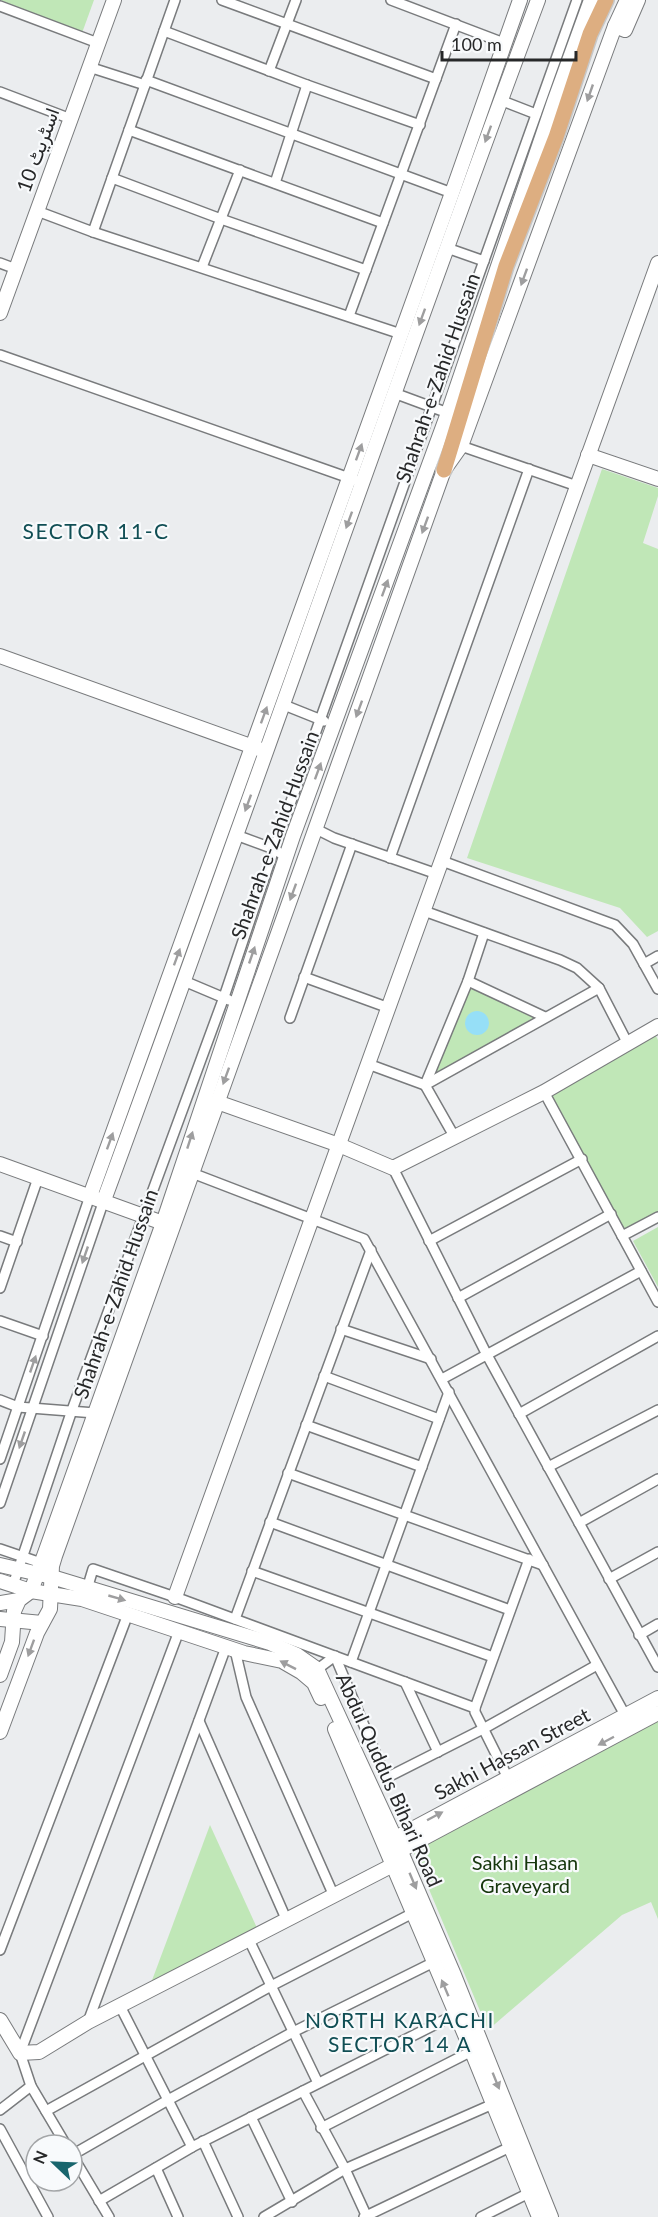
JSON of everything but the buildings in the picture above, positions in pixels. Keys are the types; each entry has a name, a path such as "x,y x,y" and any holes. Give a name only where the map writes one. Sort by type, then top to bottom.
{"main road":[{"path":"444,470 506,266 556,137 590,34 606,0"}],"street":[{"name":"اسٹریٹ 10","path":"0,313 114,0"},
{"path":"93,232 175,0"},
{"path":"222,0 436,79"},
{"path":"269,71 296,0"},
{"path":"391,0 504,43"},
{"path":"0,1503 104,1200 284,705 401,334 520,0"},
{"path":"0,1459 90,1196 253,747 356,481 394,393 537,0"},
{"name":"Shahrah-e-Zahid Hussain","path":"31,1591 45,1570 156,1271 444,470 461,446 615,26 627,0"},
{"path":"615,26 625,30 638,0"},
{"path":"7,1583 21,1564 72,1410 144,1216 230,1000 274,849 536,114 586,2"},
{"name":"Shahrah-e-Zahid Hussain","path":"0,1732 37,1633 50,1609 50,1594 45,1570 95,1413 163,1223 230,1000 286,857 448,413 586,2"},
{"path":"0,6 98,43"},
{"path":"349,316 456,24"},
{"path":"164,31 307,86 420,125"},
{"path":"89,67 145,82 452,193"},
{"path":"274,183 307,86"},
{"path":"1,95 70,119"},
{"path":"500,100 536,114"},
{"path":"129,130 383,223"},
{"path":"202,267 240,170"},
{"path":"112,178 366,270"},
{"path":"37,211 93,232 401,334"},
{"path":"447,248 484,261"},
{"path":"0,263 16,269"},
{"path":"176,1597 658,263"},
{"path":"0,355 356,481"},
{"path":"394,393 448,413"},
{"path":"461,446 577,486"},
{"path":"588,455 658,479"},
{"path":"390,858 529,469"},
{"path":"0,656 267,752"},
{"path":"284,705 335,725"},
{"path":"316,829 437,874"},
{"path":"236,835 274,849 286,857"},
{"path":"293,837 311,844"},
{"path":"290,1017 352,844"},
{"path":"442,861 615,925 633,944 658,989"},
{"path":"424,911 577,968 599,988 628,1044"},
{"path":"425,1085 468,981 484,933"},
{"path":"644,964 658,956"},
{"path":"304,977 388,1008"},
{"path":"184,981 230,1000"},
{"path":"468,981 545,1017"},
{"path":"425,1085 599,988"},
{"path":"393,1168 544,1092 628,1044 656,1031"},
{"path":"368,1064 425,1085 454,1136"},
{"path":"544,1092 658,1302"},
{"path":"217,1102 339,1145 393,1168 487,1354 658,1667"},
{"path":"144,1216 158,1208 173,1191 197,1156"},
{"path":"429,1241 582,1159"},
{"path":"0,1164 163,1223"},
{"path":"192,1173 313,1217 364,1239 625,1715"},
{"path":"0,1288 38,1178"},
{"path":"458,1298 610,1214"},
{"path":"144,1216 156,1271"},
{"path":"622,1236 658,1217"},
{"path":"0,1236 17,1242"},
{"path":"235,1619 371,1250"},
{"path":"442,1379 641,1271"},
{"path":"0,1321 43,1336"},
{"path":"341,1329 431,1359"},
{"path":"519,1414 658,1336"},
{"path":"324,1376 439,1419"},
{"path":"351,1662 449,1392"},
{"path":"0,1400 18,1407 95,1413"},
{"path":"548,1467 658,1410"},
{"path":"306,1425 422,1467"},
{"path":"288,1473 543,1564"},
{"path":"579,1523 658,1479"},
{"path":"270,1522 510,1610"},
{"path":"0,1549 21,1564"},
{"path":"609,1579 658,1552"},
{"path":"508,1778 475,1708 529,1559"},
{"name":"Abdul Quddus Bihari Road","path":"0,1565 21,1564 45,1570 87,1589 270,1643 297,1655 312,1673 392,1851 454,1975 551,2217"},
{"path":"87,1589 93,1569 176,1597 475,1708"},
{"path":"252,1570 493,1657"},
{"name":"Abdul Quddus Bihari Road","path":"7,1583 31,1591 82,1599 230,1648 282,1661 312,1673"},
{"path":"0,1603 19,1600 31,1591"},
{"path":"7,1619 19,1600"},
{"path":"0,1950 128,1614"},
{"path":"7,1619 42,1623"},
{"path":"0,1675 12,1642 7,1619"},
{"path":"639,1635 658,1624"},
{"path":"20,2053 179,1631"},
{"path":"88,2022 199,1721 230,1648"},
{"path":"230,1648 246,1697 334,1896"},
{"path":"335,1656 387,1778 483,1729 597,1665"},
{"path":"312,1673 335,1656"},
{"path":"405,1682 438,1752"},
{"name":"Sakhi Hassan Street","path":"392,1851 508,1778 658,1698"},
{"name":"Sakhi Hassan Street","path":"392,1851 658,1713"},
{"path":"199,1721 287,1921"},
{"path":"20,2053 39,2052 88,2022 334,1896 392,1851"},
{"name":"Abdul Quddus Bihari Road","path":"392,1851 413,1913 472,2051 538,2217"},
{"path":"46,2111 271,1986 413,1913"},
{"path":"249,1940 318,2083"},
{"path":"84,2148 293,2032 434,1962"},
{"path":"120,2006 192,2147"},
{"path":"99,2201 203,2141 456,2014"},
{"path":"0,2020 20,2053 31,2086 59,2133"},
{"path":"321,2128 472,2051"},
{"path":"0,2110 31,2086"},
{"path":"303,2091 345,2169 366,2217 510,2147"},
{"path":"264,2217 345,2169 493,2104"},
{"path":"251,2117 292,2202"},
{"path":"0,2128 48,2217"},
{"path":"203,2141 238,2217"},
{"path":"156,2168 178,2217"},
{"path":"84,2175 109,2217"},
{"path":"481,2217 529,2193"}],"green space":[{"path":"0,0 94,0 82,33"},
{"path":"602,469 658,488 658,496 643,543 658,549 658,931 647,937 620,908 467,858"},
{"path":"468,981 545,1017 425,1085"},
{"path":"652,1028 658,1040 658,1217 622,1236 544,1092"},
{"path":"658,1227 658,1287 633,1241"},
{"name":"Sakhi Hasan Graveyard","path":"658,1698 658,1919 651,1902 622,1915 488,2030 405,1832"},
{"path":"210,1825 257,1928 151,1983"}],"water":[{"path":"477,1011 486,1014 489,1023 486,1032 477,1035 468,1032 465,1023 468,1014"}],"district":[{"name":"SECTOR 11-C","path":"96,532"},
{"name":"NORTH KARACHI SECTOR 14 A","path":"400,2033"}]}
